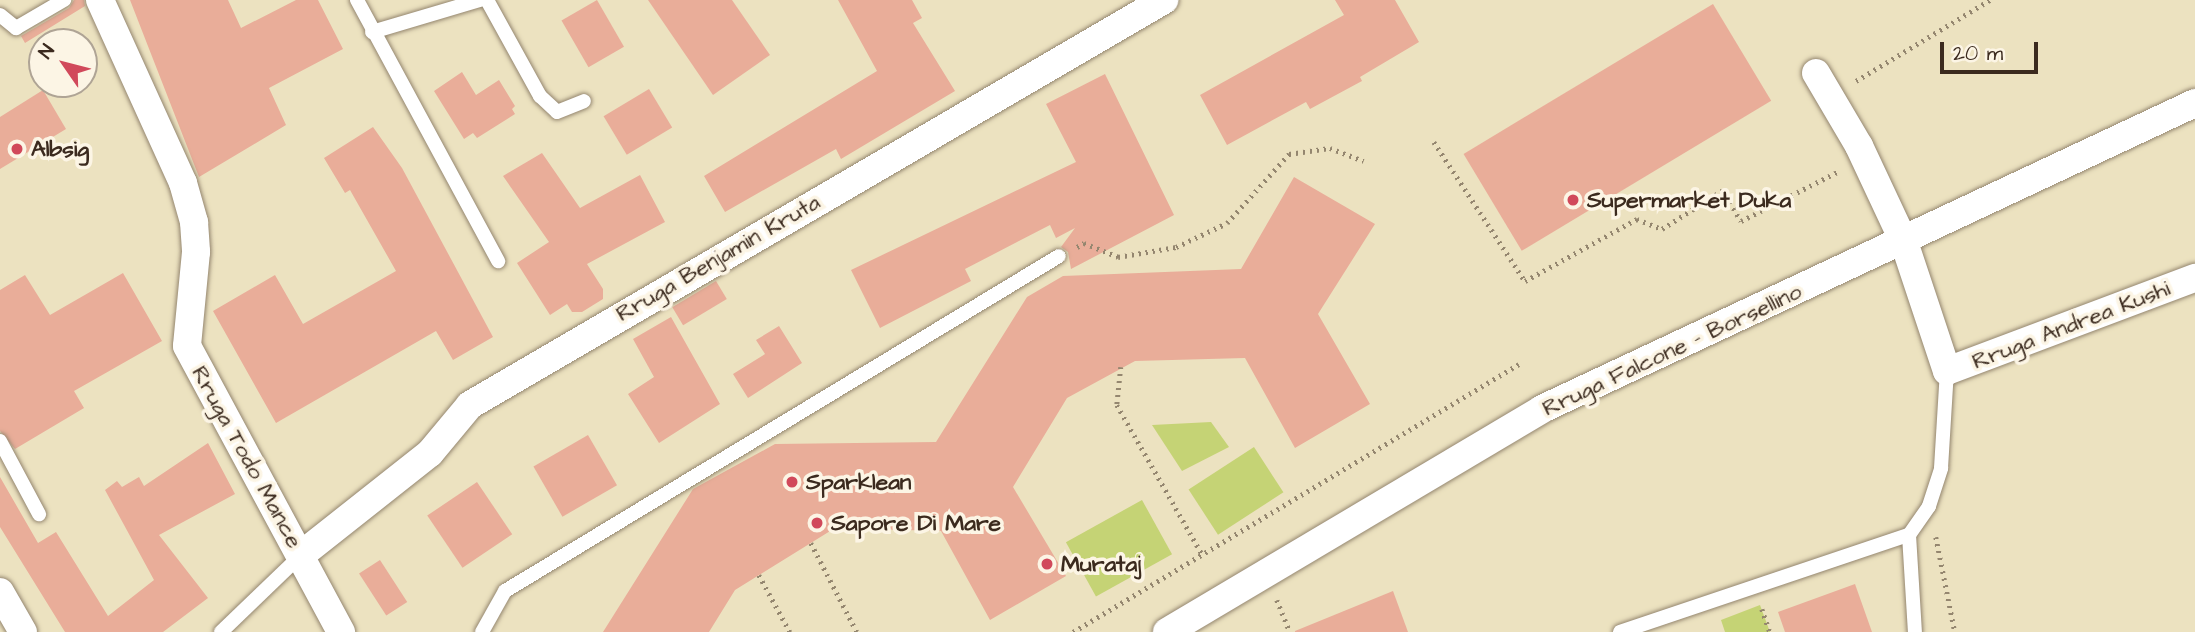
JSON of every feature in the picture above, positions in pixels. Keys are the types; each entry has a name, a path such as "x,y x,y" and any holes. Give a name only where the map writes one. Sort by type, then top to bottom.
{"street":[{"name":"Rruga Todo Mance","path":"100,0 183,183 194,222 196,252 187,346 341,632"},
{"name":"Rruga Benjamin Kruta","path":"301,555 430,453 470,405 1164,0"},
{"path":"1823,85 1865,159 1903,242 1947,371"},
{"name":"Rruga Falcone - Borsellino","path":"1167,632 1542,409 2195,103"},
{"name":"Rruga Andrea Kushi","path":"1947,371 2195,278"},
{"path":"0,592 23,632"}],"lane":[{"path":"0,15 16,28 64,0"},
{"path":"357,0 498,261"},
{"path":"372,32 480,0"},
{"path":"487,0 540,96 557,112 584,101"},
{"path":"482,632 505,591 1059,256"},
{"path":"1620,632 1909,535 1930,506 1941,468 1947,371"},
{"path":"0,441 39,514"},
{"path":"1909,535 1914,632"},
{"path":"221,632 301,555"}],"path":[{"path":"1823,85 1990,0"},
{"path":"1434,142 1525,281 1637,219 1662,229 1723,190 1741,220 1865,159"},
{"path":"1059,256 1084,243 1118,257 1176,247 1227,223 1289,154 1330,148 1364,161"},
{"path":"1073,632 1519,364"},
{"path":"1121,367 1117,405 1202,554"},
{"path":"1937,540 1955,632"},
{"path":"811,543 857,632"},
{"path":"759,575 790,632"}],"green space":[{"path":"1211,422 1229,447 1182,471 1152,425"},
{"path":"1254,447 1283,492 1218,535 1189,489"},
{"path":"1142,500 1172,554 1096,596 1066,542"},
{"path":"1760,605 1770,632 1725,632 1721,620"}],"building":[{"path":"74,0 84,0 85,6 49,28 35,28 69,8"},
{"path":"130,0 228,0 241,28 296,0 318,0 343,49 269,88 286,125 199,177"},
{"path":"597,0 624,47 588,67 561,20"},
{"path":"648,0 732,0 770,55 713,95"},
{"path":"838,0 912,0 922,18 913,23 955,91 841,159 836,149 725,212 704,176 877,71"},
{"path":"1335,0 1395,0 1419,42 1360,77 1362,81 1310,109 1306,102 1227,145 1200,95 1344,15"},
{"path":"1713,4 1771,101 1522,251 1464,154"},
{"path":"28,32 28,41 25,43 21,36"},
{"path":"462,72 476,95 499,80 515,106 512,109 515,114 477,138 473,133 464,139 434,91"},
{"path":"1105,74 1174,215 1071,269 1068,252 1061,247 1075,228 1056,238 1050,225 965,269 971,281 880,328 851,270 1076,162 1046,104"},
{"path":"649,89 672,128 627,155 604,116"},
{"name":"Albsig","path":"30,98 48,98 66,129 0,169 0,117"},
{"path":"373,127 402,168 493,337 453,360 436,331 276,423 213,311 275,275 303,324 396,271 350,190 345,193 324,158"},
{"path":"542,153 580,208 640,175 665,222 587,264 603,289 603,299 582,312 572,312 567,304 550,315 517,263 549,242 503,176"},
{"path":"1294,177 1375,224 1318,314 1370,404 1295,448 1245,358 1135,361 1067,398 1013,487 1066,576 990,620 941,531 835,528 735,590 709,632 603,632 693,489 775,444 936,442 1027,297 1063,276 1241,269"},
{"path":"123,273 162,341 74,391 84,408 15,449 0,431 0,290 25,275 50,315"},
{"path":"716,281 727,299 683,325 672,307"},
{"path":"671,317 720,404 659,443 628,394 654,377 633,339"},
{"path":"779,326 802,363 748,398 733,374 765,354 756,340"},
{"path":"588,435 617,485 562,517 533,466"},
{"path":"208,443 235,494 159,535 208,598 163,632 65,632 0,527 0,477 38,543 56,532 108,616 154,580 105,490 117,481 122,487 139,477 144,486"},
{"path":"477,482 512,534 462,568 427,516"},
{"path":"380,560 407,602 386,616 359,574"},
{"path":"1855,584 1872,632 1785,632 1778,612"},
{"path":"1393,591 1408,632 1295,632 1295,631"}],"place":[{"name":"Albsig","path":"17,149"},
{"name":"Supermarket Duka","path":"1573,200"},
{"name":"Sparklean","path":"792,482"},
{"name":"Sapore Di Mare","path":"817,523"},
{"name":"Murataj","path":"1047,564"}]}
